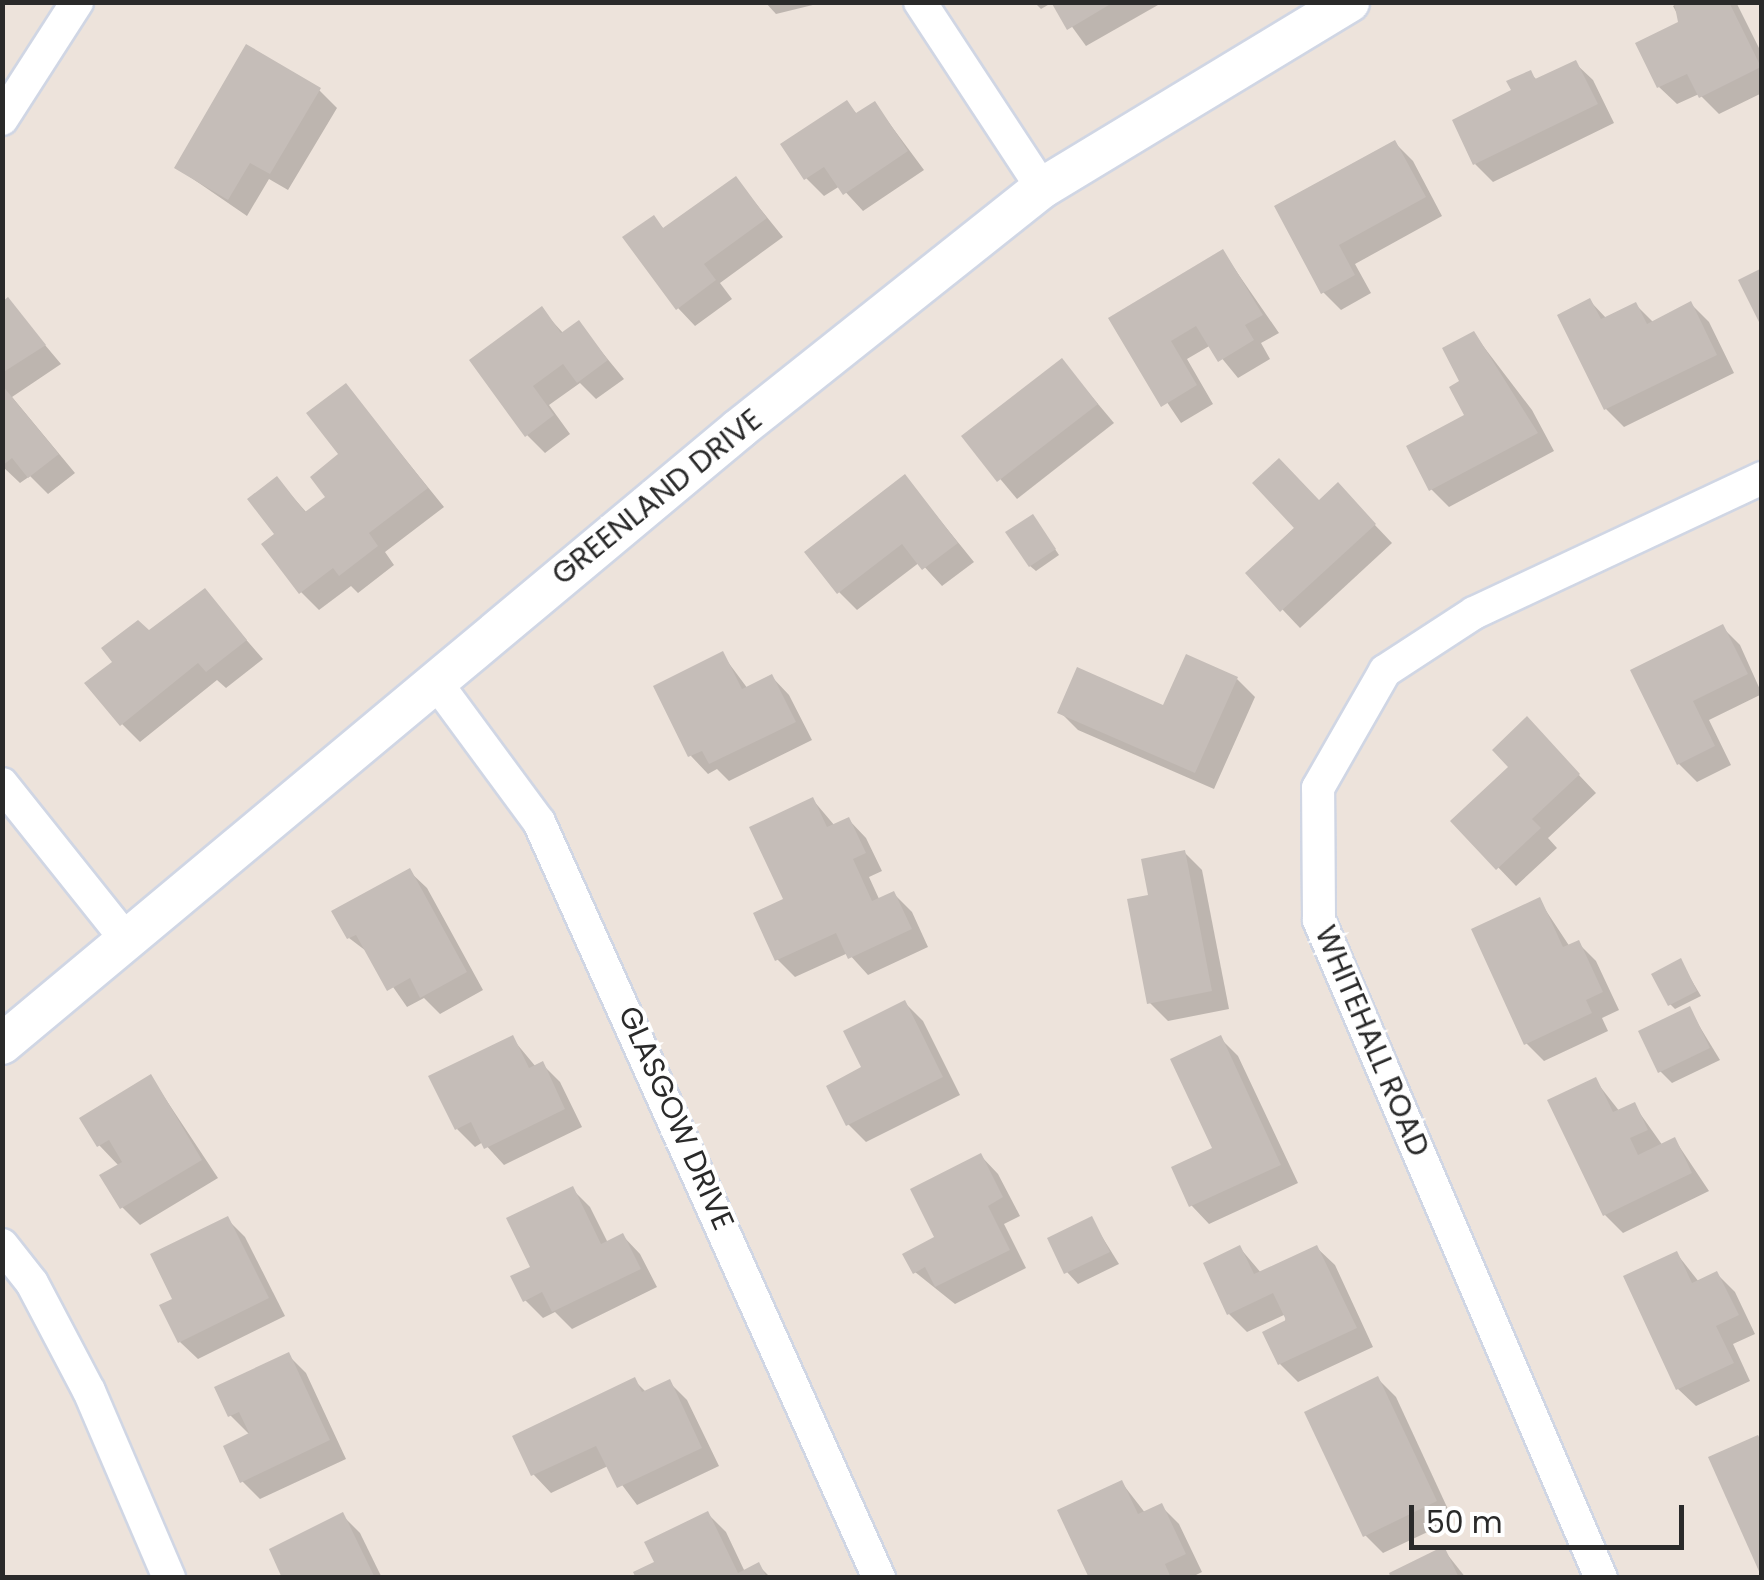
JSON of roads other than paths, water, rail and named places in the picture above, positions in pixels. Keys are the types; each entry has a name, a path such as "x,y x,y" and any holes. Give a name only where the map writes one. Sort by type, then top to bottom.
{"street":[{"path":"2,119 77,2"},
{"path":"920,2 1042,188"},
{"name":"GREENLAND DRIVE","path":"2,1044 435,681 1042,188 1349,2"},
{"name":"WHITEHALL ROAD","path":"1601,1578 1318,920 1318,788 1384,671 1474,613 1762,478"},
{"name":"GLASGOW DRIVE","path":"435,681 548,839 878,1578"},
{"path":"2,784 125,938"},
{"path":"2,1245 32,1283 89,1391 169,1578"}]}
